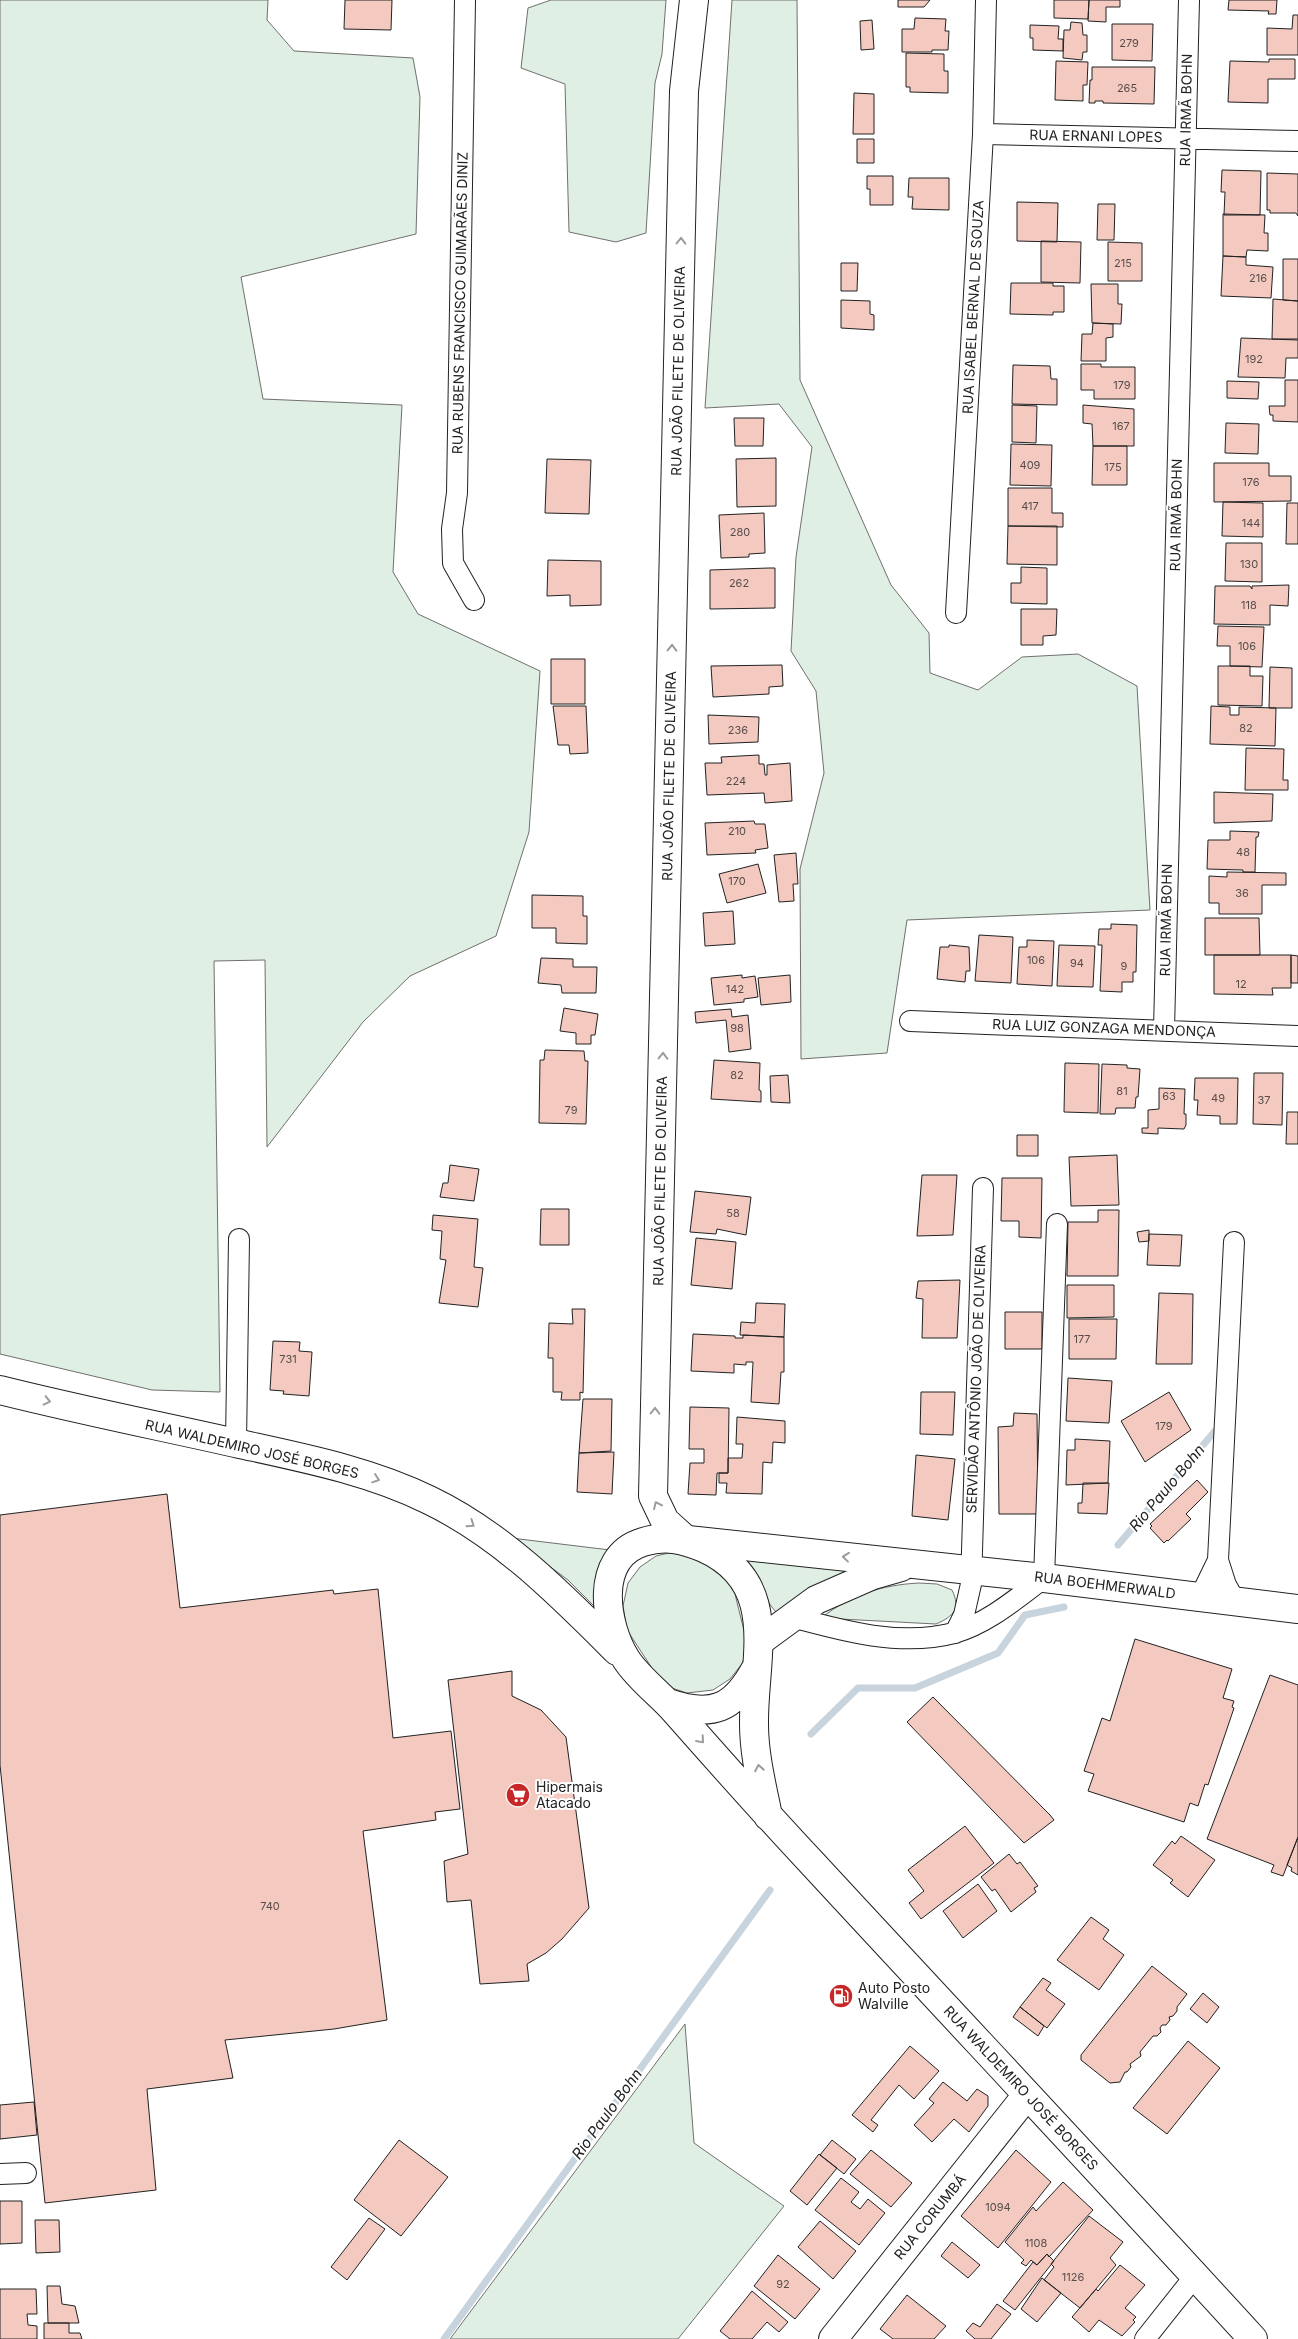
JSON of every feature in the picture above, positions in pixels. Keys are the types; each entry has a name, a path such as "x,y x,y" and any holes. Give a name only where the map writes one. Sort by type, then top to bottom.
{"main road":[{"name":"RUA JOÃO FILETE DE OLIVEIRA","path":"686,1540 665,1521 653,1496 684,91 694,0"},
{"name":"RUA WALDEMIRO JOSÉ BORGES","path":"0,1390 299,1457 357,1473 398,1487 444,1508 500,1544 539,1577 626,1659"},
{"path":"759,1652 745,1688 727,1705 708,1711 689,1710 668,1703 626,1659 613,1632 607,1610 608,1592 613,1569 623,1555 641,1542 669,1538 686,1540 719,1555 734,1568 748,1587 757,1612 759,1652 754,1728 768,1816"},
{"name":"RUA BOEHMERWALD","path":"686,1540 1044,1578 1298,1608"},
{"name":"RUA BOEHMERWALD","path":"759,1652 792,1617 816,1600 873,1575 912,1564"},
{"name":"RUA WALDEMIRO JOSÉ BORGES","path":"668,1703 768,1816 1253,2339"},
{"name":"RUA CORUMBÁ","path":"833,2339 1027,2095"}],"street":[{"name":"RUA RUBENS FRANCISCO GUIMARÃES DINIZ","path":"465,0 457,493 452,529 453,563 474,600"},
{"name":"RUA ISABEL BERNAL DE SOUZA","path":"956,613 983,134 986,0"},
{"name":"RUA IRMÃ BOHN","path":"1164,1030 1189,0"},
{"name":"RUA ERNANI LOPES","path":"983,134 1298,141"},
{"name":"RUA LUIZ GONZAGA MENDONÇA","path":"910,1020 1298,1036"},
{"name":"SERVIDÃO ANTÔNIO JOÃO DE OLIVEIRA","path":"955,1633 968,1600 970,1570 983,1188"},
{"path":"792,1617 836,1629 869,1635 913,1638 955,1633 1008,1605 1044,1578 1058,1224"},
{"path":"236,1443 239,1240"},
{"path":"1234,1242 1218,1560 1226,1585 1235,1601"},
{"path":"1200,1597 1218,1560"},
{"path":"0,2174 26,2173"},
{"path":"1145,2339 1195,2276"}],"green space":[{"path":"0,0 268,0 267,20 294,51 413,58 420,97 416,234 241,277 263,399 402,405 393,572 418,614 540,671 529,832 496,936 410,976 363,1022 267,1147 265,960 214,961 220,1392 152,1390 0,1354"},
{"path":"551,0 666,0 662,54 655,83 646,233 616,242 569,232 565,84 521,68 528,8"},
{"path":"732,0 797,0 800,380 891,585 929,633 930,673 978,690 1022,657 1078,654 1137,686 1150,910 907,920 887,1053 801,1059 800,869 824,773 816,691 791,651 796,557 812,447 779,404 705,408"},
{"path":"511,1538 610,1550 596,1585 594,1606 568,1580"},
{"path":"677,1551 697,1553 730,1579 735,1594 748,1647 742,1664 730,1679 713,1690 687,1693 663,1685 627,1630 623,1606 628,1583 640,1567 656,1556"},
{"path":"736,1553 860,1566 781,1613 776,1612 771,1606"},
{"path":"919,1583 937,1584 952,1590 956,1607 951,1615 936,1624 821,1618 855,1597 892,1586"},
{"path":"685,2024 694,2143 784,2206 678,2339 450,2339"}],"building":[{"path":"345,0 392,0 391,30 344,29"},
{"path":"898,0 930,0 924,7 898,7"},
{"path":"1054,0 1089,0 1088,19 1054,18"},
{"path":"1089,0 1120,0 1120,7 1106,7 1106,22 1088,21"},
{"path":"1229,0 1277,0 1276,14 1268,14 1269,11 1228,10"},
{"path":"1293,15 1298,15 1298,55 1267,55 1267,28 1292,29"},
{"path":"915,18 946,19 945,31 949,31 948,50 902,52 902,29 914,29"},
{"path":"872,20 874,49 861,50 860,21"},
{"path":"1071,22 1082,23 1083,35 1087,35 1087,52 1083,52 1082,60 1063,58 1064,30 1070,30"},
{"path":"1112,24 1153,24 1152,61 1112,60"},
{"path":"1030,25 1059,26 1058,39 1063,39 1063,51 1033,50 1033,38 1030,38"},
{"path":"906,53 944,54 944,71 948,71 948,93 910,92 910,87 906,87"},
{"path":"1269,59 1295,59 1295,79 1268,79 1268,103 1228,102 1230,61 1269,62"},
{"path":"1056,61 1088,62 1087,85 1083,85 1083,101 1055,100"},
{"path":"1092,67 1155,67 1154,104 1103,103 1103,101 1089,103"},
{"path":"854,93 874,94 874,134 853,134"},
{"path":"857,139 874,139 874,163 857,163"},
{"path":"1222,170 1261,171 1260,215 1224,215 1225,192 1221,192"},
{"path":"1267,173 1298,174 1298,216 1296,213 1270,213 1270,210 1267,210"},
{"path":"867,176 893,176 893,205 870,205 870,189 867,189"},
{"path":"909,178 949,178 949,210 912,209 913,197 908,197"},
{"path":"1017,202 1058,203 1057,242 1017,241"},
{"path":"1098,204 1115,204 1114,240 1097,240"},
{"path":"1223,214 1265,215 1264,233 1268,233 1268,251 1247,250 1246,257 1223,256"},
{"path":"1041,241 1081,242 1080,283 1041,282"},
{"path":"1108,242 1142,243 1142,281 1108,281"},
{"path":"1223,256 1246,257 1246,265 1273,267 1271,298 1221,296"},
{"path":"1283,259 1298,259 1298,301 1283,300"},
{"path":"841,263 858,263 857,291 841,291"},
{"path":"1011,283 1053,283 1053,286 1064,286 1064,312 1053,312 1053,315 1010,314"},
{"path":"1091,284 1118,284 1118,304 1122,304 1121,324 1092,323"},
{"path":"1273,299 1298,301 1298,339 1272,339"},
{"path":"841,300 870,301 870,314 874,315 874,330 841,328"},
{"path":"1093,323 1113,324 1113,337 1106,338 1106,361 1081,361 1082,334 1092,334"},
{"path":"1241,338 1298,340 1298,358 1286,358 1285,378 1238,377"},
{"path":"1081,364 1101,364 1101,367 1135,367 1135,399 1094,399 1094,390 1081,390"},
{"path":"1013,365 1050,366 1051,379 1057,379 1057,405 1012,404"},
{"path":"1285,380 1298,380 1298,422 1273,421 1273,415 1270,415 1269,406 1285,406"},
{"path":"1227,381 1259,382 1258,399 1227,398"},
{"path":"1012,405 1037,406 1036,443 1012,442"},
{"path":"1083,405 1134,409 1134,446 1093,446 1092,424 1083,423"},
{"path":"734,418 764,418 763,446 735,446"},
{"path":"1226,423 1259,424 1258,454 1225,453"},
{"path":"1011,444 1052,445 1051,486 1010,485"},
{"path":"1093,446 1127,446 1127,485 1092,485"},
{"path":"776,458 776,506 737,507 736,459"},
{"path":"547,459 591,460 589,514 545,513"},
{"path":"1214,463 1269,463 1269,476 1291,476 1291,501 1214,502"},
{"path":"1008,488 1052,488 1052,513 1063,513 1063,527 1008,526"},
{"path":"1223,502 1263,503 1263,537 1222,536"},
{"path":"1287,503 1298,503 1298,544 1286,544"},
{"path":"764,513 765,553 749,554 749,557 721,558 719,515"},
{"path":"1008,526 1057,526 1057,565 1007,564"},
{"path":"1226,543 1262,543 1262,582 1225,581"},
{"path":"548,560 601,561 601,605 570,606 570,595 547,596"},
{"path":"1021,567 1047,568 1047,604 1011,603 1011,583 1021,583"},
{"path":"775,568 775,608 710,609 710,570"},
{"path":"1289,585 1288,606 1270,605 1270,625 1214,624 1215,586 1250,586 1252,589 1252,586"},
{"path":"1021,609 1057,609 1056,635 1043,636 1043,645 1021,645"},
{"path":"1218,626 1264,627 1262,667 1230,666 1230,646 1217,646"},
{"path":"551,659 585,659 585,704 551,704"},
{"path":"782,665 783,686 769,687 769,694 713,697 711,666"},
{"path":"1218,666 1250,666 1250,676 1263,676 1262,706 1218,705"},
{"path":"1270,667 1292,668 1292,708 1269,708"},
{"path":"553,706 586,706 588,753 570,754 569,745 558,745"},
{"path":"1211,706 1230,707 1230,715 1239,715 1239,707 1276,708 1275,746 1210,744"},
{"path":"708,715 759,717 758,742 709,744"},
{"path":"1246,748 1284,749 1283,780 1288,780 1288,790 1245,790"},
{"path":"759,755 759,764 764,764 765,775 767,775 767,765 790,763 792,801 765,803 764,793 707,795 705,763 722,763 721,757"},
{"path":"1214,792 1273,794 1272,821 1214,823"},
{"path":"754,821 755,824 765,824 768,848 755,850 756,853 707,855 705,823"},
{"path":"1230,831 1259,832 1258,837 1256,837 1255,872 1207,869 1208,840 1230,840"},
{"path":"796,853 798,884 793,884 794,901 779,902 774,855"},
{"path":"758,864 766,893 727,903 719,874"},
{"path":"1227,872 1286,873 1286,885 1262,885 1262,914 1219,914 1219,903 1209,903 1209,876 1227,877"},
{"path":"532,895 583,896 583,916 587,916 587,944 556,943 556,928 532,928"},
{"path":"733,911 735,944 705,946 703,913"},
{"path":"1205,918 1259,918 1260,955 1205,955"},
{"path":"1111,924 1137,925 1136,972 1133,972 1133,982 1122,982 1122,992 1100,991 1102,945 1098,945 1099,929 1111,929"},
{"path":"979,935 1013,937 1011,983 975,981"},
{"path":"1027,940 1054,941 1052,986 1017,984 1019,947 1027,947"},
{"path":"949,945 969,947 970,971 966,971 965,982 937,979 940,947 949,947"},
{"path":"1059,945 1095,946 1093,987 1057,986"},
{"path":"1214,955 1291,955 1291,988 1272,988 1273,995 1214,994"},
{"path":"1291,955 1298,956 1298,983 1291,983"},
{"path":"541,958 573,959 573,967 597,967 596,993 562,993 561,985 538,983"},
{"path":"742,975 742,978 755,976 758,997 744,999 744,1002 714,1005 711,978"},
{"path":"790,975 791,1002 761,1005 758,978"},
{"path":"564,1008 598,1014 595,1035 591,1035 591,1044 576,1044 576,1033 560,1031"},
{"path":"731,1009 732,1017 748,1015 751,1049 729,1052 726,1020 696,1023 695,1012"},
{"path":"545,1050 584,1051 585,1061 588,1061 586,1124 539,1123 540,1060 544,1060"},
{"path":"714,1060 760,1063 759,1090 761,1091 761,1102 711,1099"},
{"path":"1065,1063 1099,1064 1098,1113 1064,1112"},
{"path":"1102,1064 1127,1065 1127,1068 1140,1069 1138,1097 1136,1097 1135,1108 1116,1108 1115,1114 1100,1114"},
{"path":"1254,1073 1283,1073 1282,1125 1253,1124"},
{"path":"788,1075 790,1103 771,1102 770,1076"},
{"path":"1195,1078 1238,1078 1237,1124 1220,1124 1220,1116 1197,1115 1198,1100 1194,1100"},
{"path":"1159,1088 1185,1089 1184,1114 1186,1114 1186,1125 1184,1129 1158,1128 1158,1134 1142,1133 1142,1128 1148,1128 1148,1110 1159,1109"},
{"path":"1287,1112 1298,1112 1298,1144 1286,1144"},
{"path":"1017,1135 1038,1135 1038,1156 1017,1156"},
{"path":"1117,1155 1119,1205 1071,1206 1069,1157"},
{"path":"450,1165 479,1169 474,1201 440,1197 443,1183 448,1183"},
{"path":"922,1175 957,1175 953,1235 917,1236"},
{"path":"1002,1178 1042,1178 1041,1238 1019,1237 1019,1221 1001,1221"},
{"path":"695,1191 751,1197 746,1235 717,1229 716,1234 690,1232"},
{"path":"541,1209 569,1209 569,1245 540,1245"},
{"path":"1098,1210 1119,1210 1118,1276 1067,1276 1068,1222 1098,1222"},
{"path":"433,1215 478,1219 474,1267 483,1268 478,1307 439,1303 446,1260 440,1259 442,1231 432,1230"},
{"path":"1149,1230 1149,1241 1139,1242 1137,1232"},
{"path":"1149,1234 1182,1235 1180,1266 1147,1265"},
{"path":"696,1238 736,1242 732,1289 691,1285"},
{"path":"960,1280 957,1338 922,1338 923,1299 916,1298 918,1281"},
{"path":"1067,1285 1114,1285 1114,1317 1067,1318"},
{"path":"1159,1293 1193,1294 1192,1364 1156,1364"},
{"path":"756,1303 785,1304 784,1337 740,1335 741,1322 755,1323"},
{"path":"572,1309 585,1309 583,1393 580,1392 580,1400 561,1400 562,1392 553,1392 553,1358 548,1358 549,1323 573,1324"},
{"path":"1005,1312 1042,1312 1042,1349 1005,1349"},
{"path":"1069,1319 1117,1319 1116,1359 1069,1359"},
{"path":"693,1334 735,1336 735,1338 743,1338 743,1335 784,1337 784,1372 781,1372 779,1404 751,1402 753,1362 746,1362 746,1365 734,1364 734,1373 691,1371"},
{"path":"273,1341 300,1342 299,1351 312,1352 309,1396 283,1394 284,1391 270,1390"},
{"path":"1068,1378 1112,1381 1109,1423 1066,1421"},
{"path":"921,1392 955,1392 953,1435 920,1434"},
{"path":"1169,1392 1191,1430 1145,1462 1121,1421"},
{"path":"583,1399 612,1399 611,1451 579,1453"},
{"path":"690,1407 729,1408 728,1473 717,1473 716,1495 688,1494 690,1463 704,1463 704,1449 689,1449"},
{"path":"1014,1413 1037,1414 1038,1514 999,1514 998,1427 1013,1426"},
{"path":"737,1417 785,1421 785,1443 773,1442 772,1463 763,1462 762,1494 726,1493 727,1483 719,1483 719,1473 728,1473 728,1458 742,1458 743,1444 736,1444"},
{"path":"1075,1439 1110,1441 1108,1483 1066,1485 1067,1450 1075,1450"},
{"path":"614,1452 612,1494 577,1492 579,1453"},
{"path":"916,1455 955,1459 948,1520 912,1516"},
{"path":"1197,1480 1208,1492 1186,1514 1191,1519 1164,1543 1150,1528 1152,1526 1150,1524"},
{"path":"1083,1483 1109,1483 1107,1514 1078,1513 1078,1503 1082,1503"},
{"path":"167,1494 180,1608 333,1590 334,1594 378,1589 393,1738 451,1731 460,1809 435,1812 436,1820 363,1831 387,2020 334,2029 225,2040 233,2078 147,2089 156,2190 45,2203 0,1765 0,1515"},
{"path":"1135,1639 1232,1669 1223,1698 1234,1701 1232,1707 1234,1708 1208,1785 1205,1784 1198,1806 1190,1803 1184,1822 1088,1791 1094,1774 1084,1771 1102,1718 1110,1721"},
{"name":"Hipermais Atacado","path":"512,1671 512,1696 541,1710 566,1737 589,1908 562,1939 546,1953 527,1964 529,1981 480,1984 471,1900 447,1902 444,1861 468,1854 448,1680"},
{"path":"1270,1675 1298,1685 1298,1837 1283,1876 1271,1872 1274,1865 1207,1839"},
{"path":"933,1697 1054,1820 1024,1843 907,1722"},
{"path":"965,1826 994,1863 921,1919 909,1903 924,1891 908,1870"},
{"path":"1181,1836 1215,1860 1188,1897 1170,1883 1173,1880 1153,1865 1172,1841 1175,1844"},
{"path":"1298,1837 1298,1875 1291,1871 1292,1868 1287,1865"},
{"path":"1009,1854 1017,1864 1020,1862 1038,1886 1034,1888 1036,1892 1011,1912 995,1889 992,1891 981,1877"},
{"path":"978,1884 997,1911 963,1938 943,1911"},
{"path":"1091,1917 1109,1930 1103,1939 1124,1955 1099,1990 1057,1960"},
{"path":"1152,1966 1187,1994 1177,2007 1177,2011 1173,2016 1169,2017 1170,2020 1166,2025 1162,2025 1160,2028 1161,2032 1157,2036 1153,2036 1140,2052 1141,2056 1130,2064 1131,2067 1125,2072 1120,2082 1110,2083 1081,2060 1081,2055"},
{"path":"1043,1978 1051,1983 1046,1990 1065,2004 1047,2028 1020,2007"},
{"path":"1203,1993 1219,2007 1207,2023 1190,2009"},
{"path":"1020,2007 1044,2026 1038,2036 1013,2017"},
{"path":"1188,2041 1220,2068 1167,2134 1133,2108"},
{"path":"910,2046 939,2071 914,2099 899,2085 871,2120 878,2125 873,2132 852,2115"},
{"path":"943,2082 967,2101 977,2089 988,2096 988,2106 969,2132 954,2119 932,2142 914,2125 934,2103 929,2099"},
{"path":"34,2102 37,2135 0,2139 0,2105"},
{"path":"399,2140 448,2177 401,2236 354,2200"},
{"path":"832,2140 856,2159 844,2174 820,2155"},
{"path":"871,2150 912,2183 891,2207 850,2174"},
{"path":"1016,2150 1051,2182 998,2248 961,2216"},
{"path":"819,2154 837,2168 807,2205 790,2191"},
{"path":"841,2178 859,2192 851,2202 860,2209 868,2199 885,2213 859,2245 815,2210"},
{"path":"1063,2182 1093,2210 1049,2257 1047,2254 1037,2265 1031,2260 1026,2266 1021,2263 1024,2260 1005,2242 1033,2207 1036,2211"},
{"path":"0,2201 22,2201 22,2243 0,2244"},
{"path":"1089,2216 1123,2242 1110,2258 1116,2265 1080,2308 1044,2280 1054,2267 1051,2264"},
{"path":"369,2218 385,2229 347,2280 331,2267"},
{"path":"35,2220 59,2220 60,2252 36,2253"},
{"path":"820,2221 856,2251 833,2279 798,2247"},
{"path":"952,2242 980,2265 968,2278 941,2256"},
{"path":"1047,2254 1054,2261 1015,2310 1003,2301 1033,2262 1037,2265"},
{"path":"778,2255 820,2289 795,2319 754,2286"},
{"path":"1120,2265 1145,2285 1125,2308 1136,2317 1133,2320 1135,2322 1122,2336 1099,2320 1089,2332 1072,2317"},
{"path":"1042,2278 1061,2293 1037,2322 1021,2309"},
{"path":"47,2286 60,2286 62,2304 75,2306 79,2323 48,2323"},
{"path":"0,2289 36,2289 37,2314 27,2314 28,2325 37,2326 37,2339 0,2339"},
{"path":"752,2291 788,2322 779,2332 767,2322 752,2339 730,2339 720,2331"},
{"path":"907,2295 946,2326 934,2339 893,2339 880,2329"},
{"path":"997,2304 1011,2314 991,2339 975,2339 966,2331 973,2323 980,2327"},
{"path":"44,2323 69,2323 69,2333 80,2333 82,2339 44,2339"}],"waterway":[{"name":"Rio Paulo Bohn","path":"1118,1545 1215,1431"},
{"name":"Rio Paulo Bohn","path":"811,1734 858,1688 915,1688 998,1653 1025,1615 1064,1607"},
{"name":"Rio Paulo Bohn","path":"444,2339 770,1890"}],"place":[{"name":"Hipermais Atacado","path":"518,1795"},
{"name":"Auto Posto Walville","path":"841,1996"}]}
